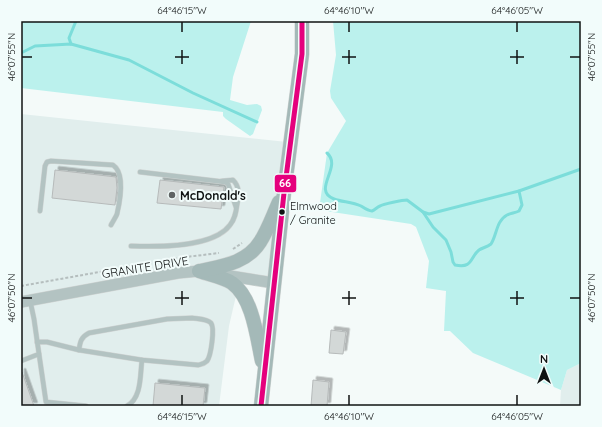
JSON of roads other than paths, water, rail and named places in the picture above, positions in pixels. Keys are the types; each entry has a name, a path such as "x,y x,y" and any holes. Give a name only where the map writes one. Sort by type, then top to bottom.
{"main road":[{"path":"261,406 284,193 302,54 302,21"},
{"path":"200,271 228,265 243,258 255,249 260,242 284,193"},
{"path":"200,271 230,282 238,288 244,297 253,322 264,373"}],"street":[{"name":"GRANITE DRIVE","path":"26,301 178,273 200,271 274,283"}],"lane":[{"path":"40,211 45,166 47,162 114,165 118,168 121,182 117,215 111,224"},
{"path":"131,246 169,247 218,236 231,225 235,216 239,194 237,184 233,180 140,172"},
{"path":"222,180 228,184 237,208"},
{"path":"26,301 37,342 46,402 86,406"},
{"path":"37,342 47,342 79,350 142,360 198,365 203,364 208,360 213,328 211,323 200,319 167,319 89,333 84,335 81,339 79,350"},
{"path":"21,362 39,354"},
{"path":"127,406 134,400 138,393 142,360"}],"waterway":[{"path":"71,44 69,38 76,21"},
{"path":"21,53 35,46 71,44 129,60 193,93 257,122"},
{"path":"327,153 331,159 332,165 325,190 328,195 334,199 358,205 372,211 382,205 407,200 423,212 429,214 519,191 581,169"},
{"path":"423,212 433,227 446,240 455,265 461,266 468,264 479,250 491,244 503,218 508,214 519,211 522,205 519,191"}],"place":[{"name":"McDonald's","path":"172,195"},
{"name":"Elmwood / Granite","path":"282,212"}]}
